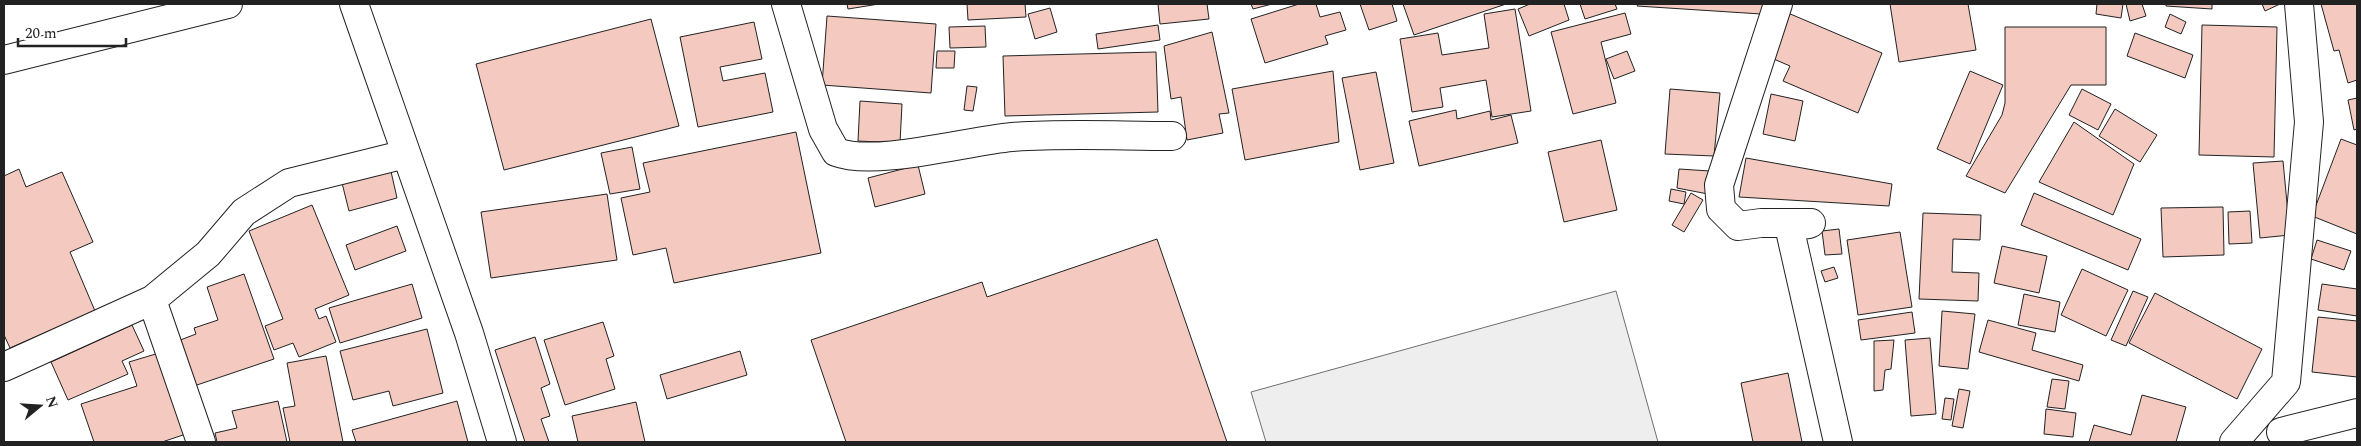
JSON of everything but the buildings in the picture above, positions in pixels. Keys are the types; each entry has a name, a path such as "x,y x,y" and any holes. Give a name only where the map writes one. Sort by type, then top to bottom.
{"street":[{"path":"4,60 228,4"},
{"path":"354,4 469,333 502,442"},
{"path":"786,4 823,128 836,152 849,157 890,154 1013,137 1172,136"},
{"path":"1778,4 1719,185 1721,209 1738,226 1761,223 1811,223 1789,226 1838,442"},
{"path":"2234,442 2286,382 2309,122 2299,4"},
{"path":"4,367 152,300 208,254 244,212 289,183 406,154"},
{"path":"152,300 201,442"},
{"path":"2252,422 2285,437 2357,413"}],"shaded area":[{"path":"1616,291 1658,442 1266,442 1251,392"}]}
